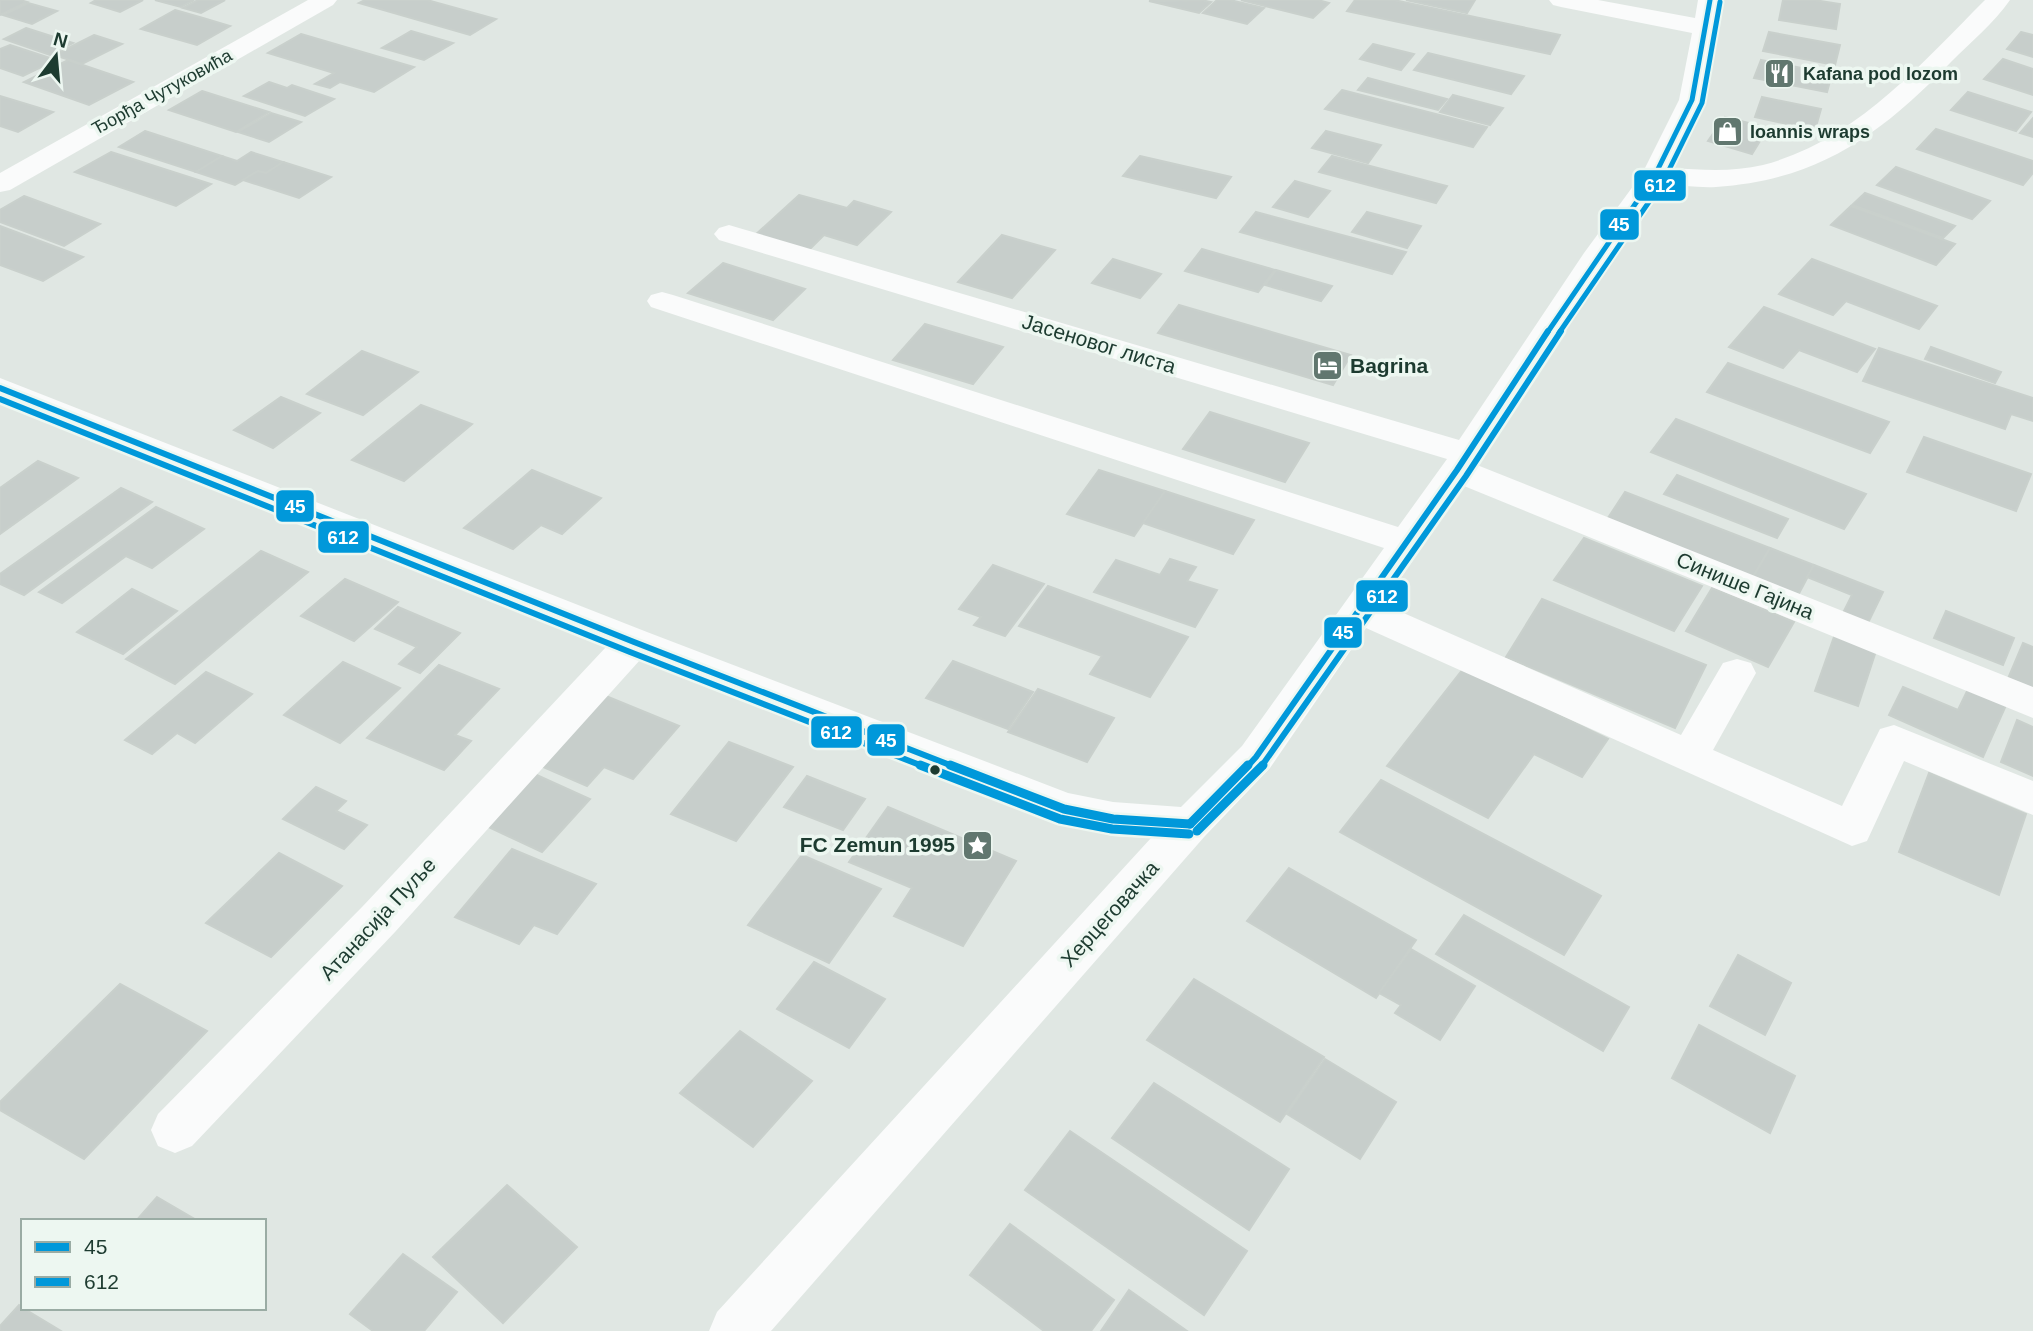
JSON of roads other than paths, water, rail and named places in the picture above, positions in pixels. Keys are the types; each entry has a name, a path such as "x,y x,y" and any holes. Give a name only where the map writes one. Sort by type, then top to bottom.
{"street":[{"name":"Ђорђа Чутуковића","path":"0,184 325,0"},
{"path":"1562,0 1706,29"},
{"name":"Херцеговачка","path":"736,1331 1190,824 1256,757 1463,462 1599,253 1655,175 1692,100 1710,0"},
{"path":"1655,175 1722,181 1798,165 1823,155 1895,104 1998,0"},
{"name":"Јасеновог листа","path":"729,234 1463,462"},
{"path":"662,301 1405,542"},
{"path":"0,388 634,642 1064,809 1113,819 1190,824"},
{"name":"Синише Гајина","path":"1463,462 2033,703"},
{"path":"1359,609 1852,829 1894,740 2033,799"},
{"name":"Атанасија Пуље","path":"174,1130 379,919 634,642"},
{"path":"1689,756 1737,673"}],"place":[{"name":"Kafana pod lozom","path":"1780,74"},
{"name":"Ioannis wraps","path":"1727,132"},
{"name":"Bagrina","path":"1327,366"},
{"name":"FC Zemun 1995","path":"978,845"}]}
